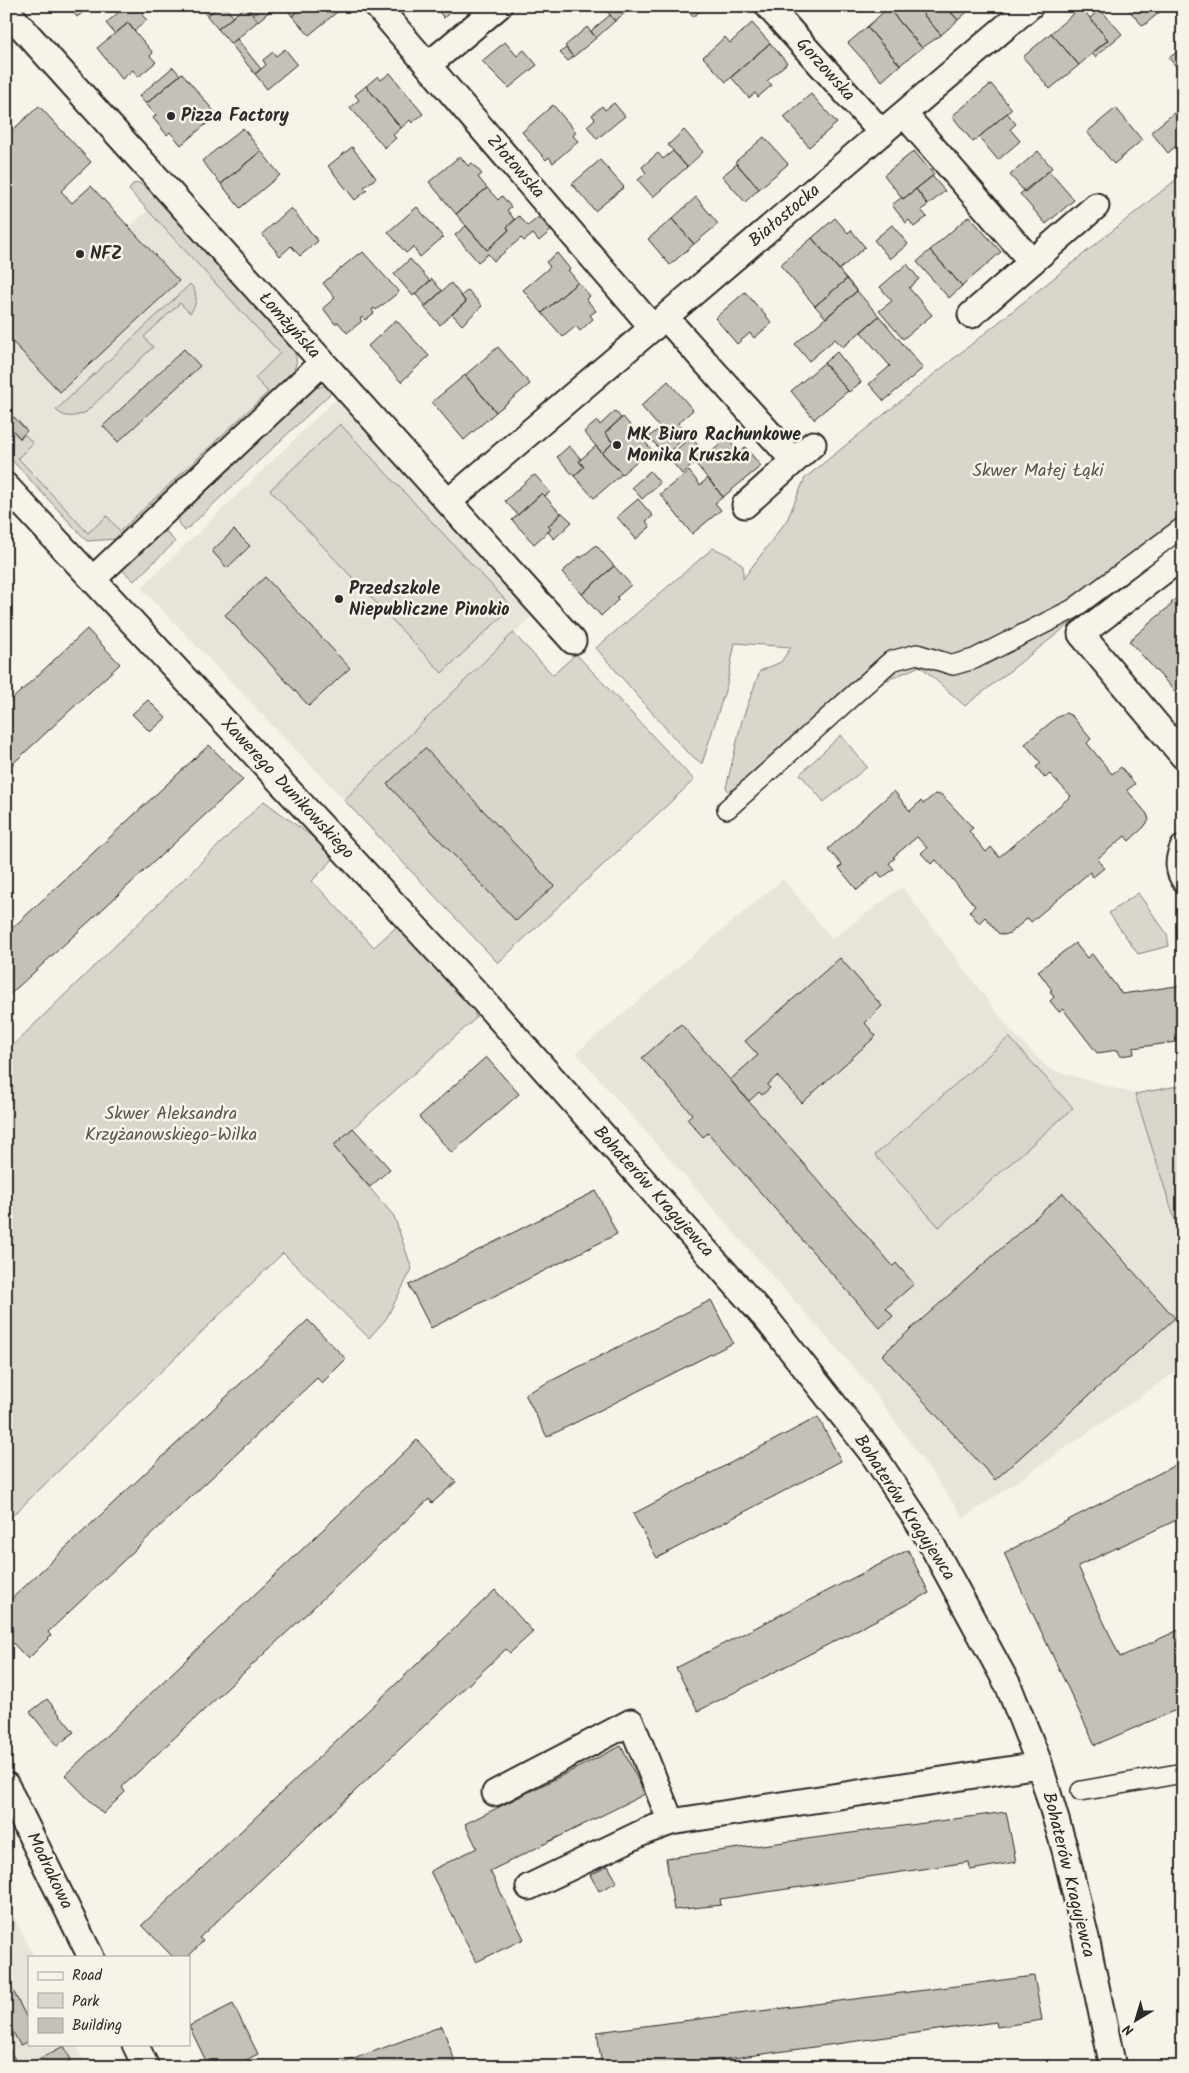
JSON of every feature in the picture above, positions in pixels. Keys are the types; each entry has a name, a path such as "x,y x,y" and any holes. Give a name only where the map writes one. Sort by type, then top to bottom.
{"street":[{"name":"Złotowska","path":"377,6 659,323"},
{"path":"428,65 499,6"},
{"name":"Gorzowska","path":"768,6 882,133"},
{"name":"Białostocka","path":"448,502 1030,6"},
{"name":"Łomżyńska","path":"6,10 574,641"},
{"path":"904,114 1032,262"},
{"path":"971,315 1096,206"},
{"path":"659,323 794,461"},
{"path":"93,579 322,363"},
{"path":"745,505 813,444"},
{"name":"Xawerego Dunikowskiego","path":"6,486 482,999"},
{"path":"727,808 892,662 917,654 953,664 974,659 1073,609 1183,527"},
{"path":"1183,556 1081,634 1183,756"},
{"path":"1183,848 1178,858 1179,872 1183,878"},
{"name":"Bohaterów Kragujewca","path":"482,999 769,1322 873,1454 926,1534 1008,1685 1039,1763 1066,1850 1113,2067"},
{"path":"495,1793 631,1722 671,1822"},
{"path":"529,1887 646,1831 671,1822 1016,1769 1039,1763"},
{"path":"1081,1791 1183,1773"},
{"name":"Modrakowa","path":"6,1785 91,1956"},
{"path":"136,2046 146,2067"}],"shaded area":[{"path":"39,106 91,162 61,191 72,203 91,186 129,227 151,207 285,349 278,386 117,539 87,541 6,454 6,136"},
{"name":"Przedszkole Niepubliczne Pinokio","path":"334,401 346,407 537,611 344,800 141,588"},
{"path":"783,879 832,939 902,887 1010,1030 1049,1069 1135,1094 1183,1246 1183,1367 964,1518 868,1384 576,1053"},
{"path":"6,1901 34,1956 28,1956 28,2046 77,2046 87,2067 6,2067"}],"green space":[{"name":"Skwer Małej Łąki","path":"1183,174 1183,540 1090,608 965,706 920,666 825,707 742,806 726,788 742,720 760,671 781,662 791,647 735,643 727,684 702,764 683,748 596,648 713,548 731,556 743,566 743,579 787,520 805,478"},
{"path":"139,183 148,188 292,347 296,355 296,363 289,377 117,539 87,541 6,454 6,424 20,439 25,435 33,443 18,458 88,533 107,516 120,531 268,392 255,378 280,353 129,190 133,184"},
{"path":"190,284 196,294 196,298 195,306 190,313 180,303 144,337 153,347 86,412 71,416 63,415 56,410"},
{"path":"324,386 334,390 185,531 178,523 181,511 310,389"},
{"path":"340,424 512,607 442,673 270,490"},
{"path":"161,531 167,532 175,542 134,581 121,569"},
{"path":"513,633 553,675 576,654 694,780 498,963 344,800"},
{"path":"841,735 867,767 824,802 800,774"},
{"name":"Skwer Aleksandra Krzyżanowskiego-Wilka","path":"264,801 337,855 312,881 374,947 401,923 472,1000 476,1018 333,1146 394,1216 412,1269 386,1319 369,1338 283,1253 6,1522 6,1052"},
{"path":"1138,893 1167,934 1169,946 1138,954 1109,913"},
{"path":"1009,1037 1073,1108 939,1227 875,1155"},
{"path":"1183,1085 1183,1246 1135,1094"}],"building":[{"path":"69,6 91,6 77,17"},
{"path":"126,6 153,6 142,15 147,20 134,31 128,23 115,34 106,23"},
{"path":"199,6 216,6 217,8 207,16"},
{"path":"219,6 225,6 233,17 218,29 207,16"},
{"path":"246,6 276,6 258,21"},
{"path":"246,6 258,21 231,44 218,29"},
{"path":"285,6 304,6 292,16"},
{"path":"304,6 340,6 342,8 309,35 292,16"},
{"path":"434,6 456,6 444,18"},
{"path":"610,6 633,6 615,21 606,10"},
{"path":"684,6 706,6 693,17"},
{"path":"891,6 916,6 941,35 922,48 888,8"},
{"path":"916,6 945,6 958,20 941,35"},
{"path":"945,6 974,6 958,20"},
{"path":"1131,6 1167,6 1143,26 1128,9"},
{"path":"1081,7 1108,40 1079,65 1051,33"},
{"path":"888,8 922,48 900,65 867,27"},
{"path":"1100,9 1122,34 1095,57 1092,53 1108,40 1090,18"},
{"path":"610,15 615,21 596,38 591,31"},
{"path":"128,23 153,53 150,56 156,62 138,77 133,70 122,79 97,48"},
{"path":"752,23 770,43 726,82 703,57 725,37 730,43"},
{"path":"587,27 596,38 573,57 565,46"},
{"path":"867,27 900,65 882,81 848,43"},
{"path":"1051,33 1079,65 1050,89 1023,57"},
{"path":"237,39 261,69 255,74 231,44"},
{"path":"505,42 517,56 524,50 537,65 509,88 482,61"},
{"path":"770,43 787,63 767,81 772,85 758,97 755,93 749,98 731,77"},
{"path":"1183,47 1183,75 1169,58"},
{"path":"566,48 573,57 568,61 560,53"},
{"path":"285,49 297,64 267,89 255,74 266,65 263,60 273,52 276,56"},
{"path":"173,67 180,75 146,104 139,96"},
{"path":"182,73 217,115 181,145 170,132 167,135 153,118 156,115 146,104"},
{"path":"390,73 423,114 412,123 410,120 401,128 366,86 378,76 381,80"},
{"path":"991,84 1012,109 973,142 952,116"},
{"path":"366,86 401,128 393,135 396,138 385,148 350,107 359,100 355,95"},
{"path":"811,94 837,123 809,147 784,117"},
{"path":"614,103 625,116 597,139 587,126 595,119 592,115 602,106 605,110"},
{"path":"553,105 576,132 573,136 578,141 553,163 549,157 546,160 522,132"},
{"name":"NFZ","path":"39,106 91,162 61,191 72,203 91,186 179,281 60,392 6,335 6,136"},
{"path":"1116,108 1142,140 1114,164 1087,132"},
{"path":"1180,108 1183,111 1183,140 1168,153 1151,132"},
{"path":"1007,113 1016,124 1010,129 1020,141 998,160 979,137"},
{"path":"243,128 261,151 221,184 202,161"},
{"path":"684,130 703,152 687,167 668,145"},
{"path":"764,137 788,164 759,189 735,162"},
{"path":"352,147 376,178 364,187 367,190 355,200 328,166"},
{"path":"261,151 280,175 240,208 221,184"},
{"path":"673,151 687,167 653,197 638,180 646,173 642,167 658,153 663,159"},
{"path":"914,151 934,175 903,199 884,175"},
{"path":"1038,151 1052,168 1025,192 1010,175"},
{"path":"460,156 468,166 472,163 482,174 478,177 487,188 456,214 429,182"},
{"path":"600,160 624,187 595,211 572,184"},
{"path":"737,164 759,189 745,202 722,176"},
{"path":"1049,171 1074,200 1046,224 1020,194"},
{"path":"932,176 945,191 928,205 916,189"},
{"path":"487,188 498,200 502,196 511,207 507,210 515,220 507,227 509,230 487,250 456,214"},
{"path":"916,189 928,205 921,210 927,217 914,227 909,220 906,223 892,205"},
{"path":"696,197 718,224 694,244 672,219"},
{"path":"417,207 443,237 420,257 413,247 406,253 388,232"},
{"path":"291,208 318,241 300,256 291,246 280,256 262,234"},
{"path":"542,214 554,228 539,241 533,234 524,241 521,238 494,261 488,254 478,262 455,235 466,226 487,250 509,230 507,227 519,216 528,226"},
{"path":"969,216 1001,252 962,286 930,250"},
{"path":"835,218 848,233 851,230 865,247 839,270 812,238"},
{"path":"672,219 694,244 670,265 648,239"},
{"path":"892,225 908,244 890,259 874,240"},
{"path":"812,238 847,279 815,306 780,265"},
{"path":"930,250 962,286 949,298 917,262"},
{"path":"363,252 399,292 376,310 374,308 372,310 374,313 365,320 362,317 360,319 362,321 347,333 338,322 335,324 323,308 335,298 323,283"},
{"path":"557,253 578,282 542,313 523,290 550,267 546,262"},
{"path":"410,259 430,281 413,296 394,274"},
{"path":"907,264 919,279 909,288 932,315 903,339 879,311 892,301 880,287"},
{"path":"432,279 442,291 426,306 415,294"},
{"path":"847,279 857,291 826,318 815,306"},
{"path":"578,282 590,296 586,299 596,311 590,315 593,319 580,331 576,326 563,337 542,313"},
{"path":"451,283 466,302 440,325 424,307"},
{"path":"468,290 482,306 462,325 452,314 466,302 461,296"},
{"path":"857,291 879,316 843,347 835,339 809,361 795,344"},
{"path":"745,292 772,323 754,338 750,333 737,344 715,318"},
{"path":"879,316 923,368 884,401 869,384 890,366 861,332"},
{"path":"396,320 429,356 401,382 368,346"},
{"path":"498,347 530,384 496,412 465,375"},
{"path":"184,349 200,366 118,442 103,426"},
{"path":"837,352 861,382 849,392 824,363"},
{"path":"824,363 848,391 814,419 791,391"},
{"path":"465,375 496,412 464,440 432,402"},
{"path":"668,381 693,410 678,423 689,434 665,455 649,437 660,428 641,406"},
{"path":"615,411 621,418 605,433 613,443 602,453 584,432 597,421 600,425"},
{"path":"14,417 27,431 20,438 7,424"},
{"path":"623,417 651,449 622,474 602,453 613,443 605,433"},
{"path":"691,437 705,454 682,474 668,457"},
{"path":"727,439 739,452 745,447 761,466 723,497 696,464"},
{"path":"569,446 581,459 579,461 584,467 574,476 557,457"},
{"path":"596,446 622,474 594,498 574,476 584,467 579,461"},
{"path":"650,471 660,483 642,499 632,487"},
{"path":"689,471 700,485 708,478 723,497 715,503 721,510 692,534 660,494"},
{"path":"535,475 550,492 545,496 542,493 518,515 505,501"},
{"path":"542,493 561,514 548,526 551,529 534,544 512,520"},
{"path":"638,499 653,516 646,521 650,527 636,539 617,517"},
{"path":"561,512 572,522 554,539 548,532 551,529 548,526"},
{"path":"234,530 250,546 227,568 212,551"},
{"path":"596,545 614,566 582,594 562,572"},
{"path":"614,566 631,585 617,597 618,600 601,616 582,594"},
{"path":"265,577 350,668 309,706 225,615"},
{"path":"1183,592 1183,700 1129,641"},
{"path":"87,629 120,664 6,770 6,705"},
{"path":"148,700 166,718 150,732 132,714"},
{"path":"1066,713 1072,716 1091,739 1087,743 1112,774 1121,767 1135,784 1127,790 1147,814 1149,820 1129,841 1125,836 1097,859 1104,868 1093,877 1090,872 1031,922 1028,918 1010,933 1004,935 998,933 985,917 979,923 969,911 975,906 936,860 931,864 921,853 927,848 917,837 893,857 895,858 889,863 894,869 882,878 878,872 857,890 839,868 842,865 828,849 894,791 910,811 921,801 923,804 935,794 942,795 973,828 969,831 986,852 991,847 999,857 1071,796 1050,774 1045,778 1036,767 1041,763 1025,744 1056,718"},
{"path":"209,745 243,780 6,998 6,934"},
{"path":"425,748 554,886 516,921 387,784"},
{"path":"1075,943 1087,958 1092,954 1122,994 1183,985 1183,1041 1133,1048 1134,1054 1120,1056 1118,1050 1097,1053 1063,1009 1059,1012 1050,1001 1054,997 1050,991 1052,990 1038,971"},
{"path":"840,958 882,1006 865,1023 876,1036 802,1103 777,1076 767,1085 770,1088 762,1095 759,1092 749,1101 730,1080 758,1055 745,1041"},
{"path":"681,1024 893,1266 896,1263 914,1284 886,1308 893,1316 880,1328 708,1133 703,1137 687,1119 692,1114 642,1058"},
{"path":"486,1057 519,1094 452,1153 419,1117"},
{"path":"353,1128 390,1169 370,1187 333,1146"},
{"path":"596,1191 617,1234 431,1328 409,1285"},
{"path":"1063,1193 1175,1318 995,1480 882,1355"},
{"path":"711,1300 733,1343 547,1437 525,1394"},
{"path":"308,1320 346,1359 322,1383 317,1378 48,1632 51,1636 28,1659 6,1636 6,1604"},
{"path":"818,1417 841,1461 657,1558 633,1514"},
{"path":"417,1440 456,1482 432,1503 429,1499 122,1787 125,1792 103,1814 65,1775"},
{"path":"1183,1461 1183,1517 1078,1566 1120,1657 1183,1628 1183,1707 1095,1745 1004,1553"},
{"path":"908,1550 929,1593 698,1711 676,1668"},
{"path":"495,1590 533,1632 510,1653 506,1649 199,1938 203,1941 189,1956 172,1956 142,1925"},
{"path":"47,1699 74,1732 57,1746 30,1712"},
{"path":"621,1746 645,1794 490,1871 524,1939 476,1962 430,1871 477,1848 465,1824"},
{"path":"1006,1812 1016,1862 970,1870 969,1862 720,1899 721,1905 674,1910 666,1858"},
{"path":"608,1866 617,1882 599,1891 590,1875"},
{"path":"1034,1976 1042,2020 997,2027 996,2022 668,2067 602,2067 597,2032"},
{"path":"11,1987 28,2020 28,2041 20,2045 6,2019 6,1989"},
{"path":"233,2004 258,2054 232,2067 209,2067 190,2026"},
{"path":"442,2026 457,2067 332,2067"},
{"path":"6,2043 19,2067 6,2067"},
{"path":"64,2046 71,2060 59,2067 31,2067 29,2064"}],"place":[{"name":"Pizza Factory","path":"171,116"},
{"name":"NFZ","path":"80,254"},
{"name":"MK Biuro Rachunkowe Monika Kruszka","path":"617,445"},
{"name":"Przedszkole Niepubliczne Pinokio","path":"339,599"}]}
